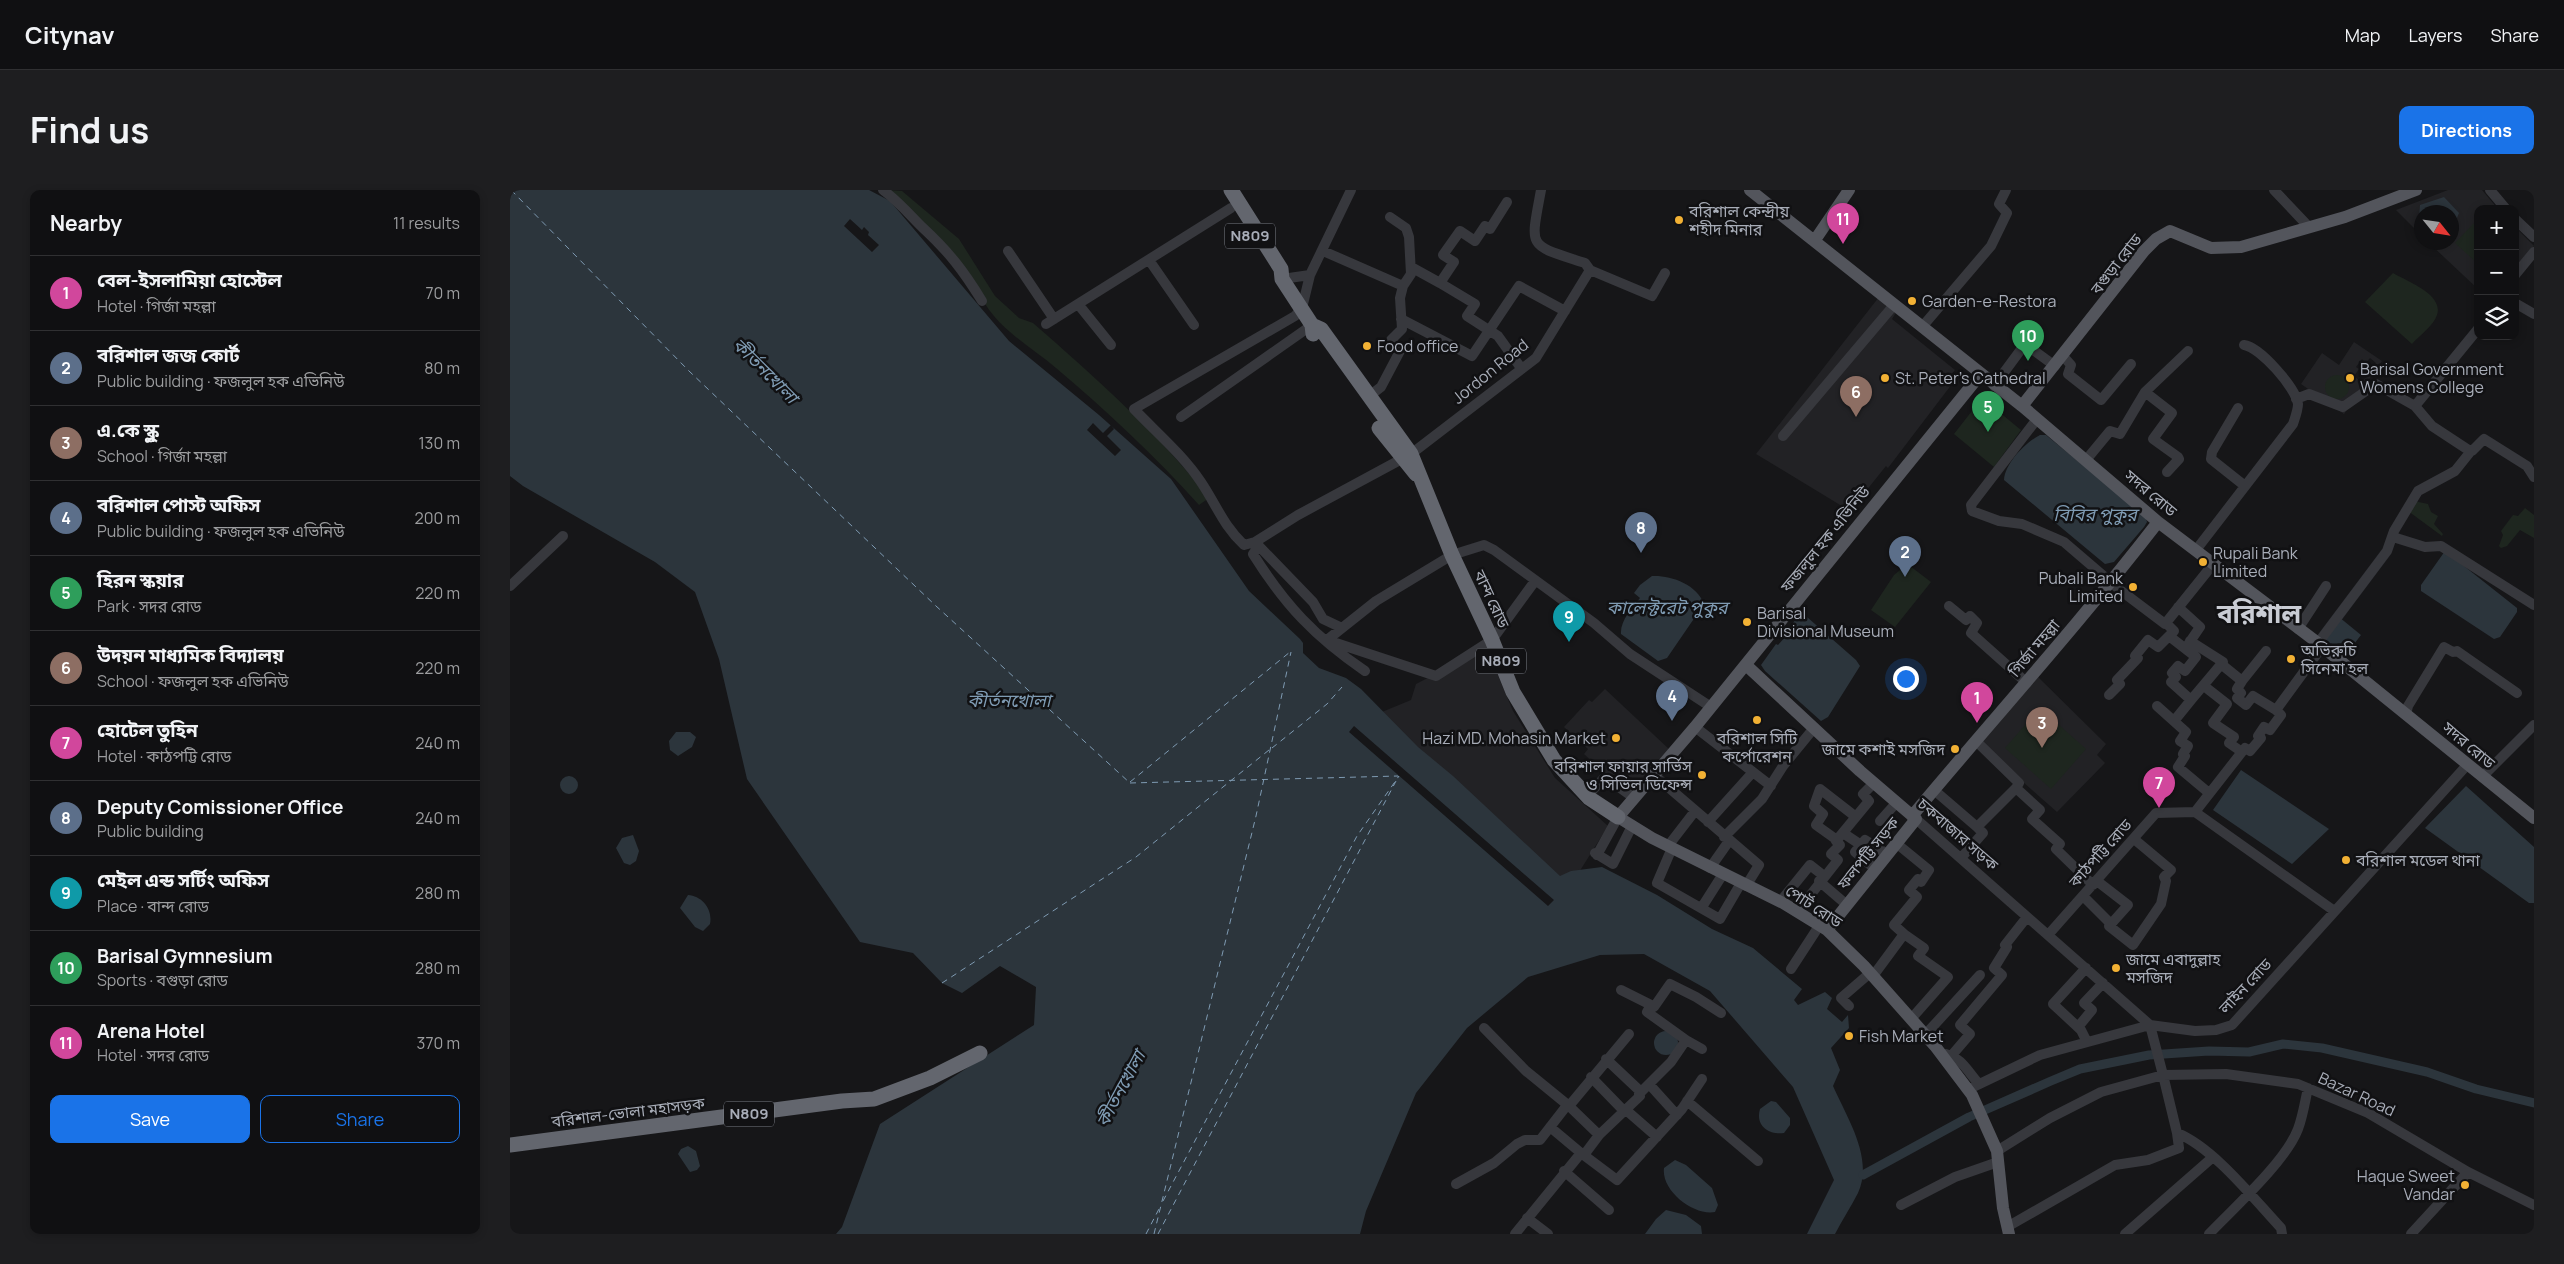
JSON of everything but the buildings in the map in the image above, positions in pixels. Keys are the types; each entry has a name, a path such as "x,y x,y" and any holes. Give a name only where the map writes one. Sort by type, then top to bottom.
{"highway":[{"name":"বান্দ রোড","path":"1232,195 1281,269 1282,279 1312,324 1313,336 1406,456"},
{"name":"বান্দ রোড","path":"1312,324 1321,329 1421,479 1452,555 1492,640 1513,692 1554,760 1587,796 1618,817"},
{"name":"বরিশাল-ভোলা মহাসড়ক","path":"510,1145 874,1099 930,1078 980,1053"}],"main road":[{"name":"সদর রোড","path":"1750,190 1815,240 1980,375 2022,406 2158,522 2320,645 2534,818"},
{"path":"1815,240 1849,190"},
{"name":"বগুড়া রোড","path":"2022,406 2144,251 2156,239 2170,231 2211,248 2241,247 2308,226 2345,217 2415,190"},
{"name":"ফজলুল হক এভিনিউ","path":"1618,817 1695,727 1980,375"},
{"name":"গির্জা মহল্লা","path":"1914,817 1934,790 2112,582 2158,522"},
{"name":"চকবাজার সড়ক","path":"1746,664 1874,783 1914,817"},
{"name":"পোর্ট রোড","path":"1618,817 1710,868 1780,902 1823,928 1872,974 1911,1019 1946,1054 1973,1089 1998,1157 2008,1231"},
{"name":"ফলপট্টি সড়ক","path":"1823,928 1847,905 1914,817"}],"street":[{"path":"883,190 897,200 944,247 965,273 982,301"},
{"path":"1257,544 1244,545 1228,530 1192,470 1134,409 1295,316 1302,308 1310,275 1351,190"},
{"path":"1541,190 1533,232 1536,242 1544,250 1585,263 1590,270 1652,296 1665,273"},
{"path":"1922,327 1991,246 2006,215 2006,211 1999,204 2006,190"},
{"path":"2274,190 2308,226"},
{"path":"2490,190 2503,205"},
{"path":"1008,250 1050,322 1149,260 1232,195"},
{"path":"1440,283 1454,262 1443,255 1460,231 1475,241 1485,226 1490,229 1507,202"},
{"path":"1368,397 1381,387 1400,351 1391,340 1402,329 1400,298 1403,286 1411,274 1409,237 1406,228 1390,217"},
{"path":"2519,223 2534,237"},
{"path":"1323,251 1403,286"},
{"path":"2519,270 2534,252"},
{"path":"1149,260 1194,325"},
{"path":"1411,267 1475,304 1467,316 1498,336 1521,368"},
{"name":"Jordon Road","path":"1257,544 1298,515 1406,456 1536,358 1590,270"},
{"path":"1282,279 1310,275"},
{"path":"1401,319 1472,356 1519,286 1566,311"},
{"path":"1078,304 1112,345"},
{"path":"1783,436 1894,305"},
{"path":"2519,305 2534,314"},
{"path":"1181,418 1312,324"},
{"path":"2415,406 2474,334"},
{"path":"1994,386 2024,344 2071,365 2068,374 2100,400 2131,364"},
{"path":"2196,550 2293,424 2298,405 2296,399 2269,361 2249,346 2244,345"},
{"path":"2086,460 2110,431 2120,434 2145,392 2188,351"},
{"path":"2296,399 2309,394 2343,407 2376,384 2415,406 2432,426 2472,452"},
{"path":"2145,392 2172,413 2153,439 2178,457 2167,472"},
{"path":"2238,408 2212,452 2211,459 2245,486"},
{"path":"2037,419 1971,508 1978,514 1999,521 2022,524 2064,542 2120,590 2166,623 2174,631 2158,648 2148,640 2135,656 2138,658 2117,680 2120,684 2109,695"},
{"path":"2276,710 2387,551 2394,531 2418,491 2455,471 2484,439 2527,466 2534,477"},
{"path":"510,586 563,536"},
{"path":"2393,537 2425,547 2441,546 2534,605"},
{"path":"1257,544 1313,602 1323,619 1342,628"},
{"path":"1257,544 1253,554 1272,585 1310,629 1365,671"},
{"path":"1326,640 1376,601 1452,555 1484,545 1494,550 1594,623 1630,654 1711,707"},
{"path":"2166,623 2214,564"},
{"path":"1326,640 1436,676 1492,640 1535,581"},
{"path":"2298,628 2326,586"},
{"path":"1949,606 1966,620 1970,616 1978,623 1972,633 2026,683"},
{"path":"2178,607 2200,627 2187,645"},
{"path":"2169,636 2223,662 2221,664 2242,680"},
{"path":"2187,645 2196,657 2185,671 2178,666 2172,673 2176,677 2172,682 2191,700"},
{"path":"2406,715 2408,706 2444,647 2464,655 2517,694"},
{"path":"2266,651 2242,680 2237,689 2241,693 2237,698 2246,705 2253,696 2281,715 2270,730 2264,727 2258,736 2261,738 2250,751 2245,748 2195,812 2333,910"},
{"path":"2174,721 2221,664"},
{"path":"2204,686 2227,704 2213,723 2234,737 2230,743 2242,752"},
{"path":"2157,706 2186,732 2180,741 2188,746 2183,754 2185,756 2178,767 2209,793"},
{"path":"2482,777 2534,725"},
{"path":"1695,727 1771,786"},
{"path":"1710,868 1727,839 1762,799 1783,766 1814,728"},
{"path":"1976,827 2019,783 1977,742"},
{"name":"লাইন রোড","path":"1973,1089 2040,1055 2150,1025 2195,1031 2216,1030 2232,1025 2333,910 2468,764"},
{"path":"1708,822 1753,772"},
{"path":"1654,775 1759,865 1720,919 1657,883 1670,847 1695,811"},
{"path":"1587,796 1605,777 1634,798"},
{"path":"1797,912 1821,879 1838,860 1831,854 1840,845 1840,837 1869,801 1863,794 1874,783"},
{"path":"2016,788 2040,810 2032,819 2060,844 2056,849 2095,883 2128,905 2111,924"},
{"path":"1856,817 1820,789 1814,806 1822,814 1816,825 1861,845"},
{"path":"1934,790 1984,833 1961,858"},
{"path":"1880,822 1897,802"},
{"name":"কাঠপট্টি রোড","path":"2048,935 2156,813 2195,812"},
{"path":"1618,817 1596,854 1613,864 1632,826"},
{"name":"চকবাজার সড়ক","path":"1914,817 2150,1025"},
{"path":"2083,896 2111,924 2109,926 2133,945 2162,904 2166,881 2164,877 2171,870 2134,838"},
{"path":"1875,869 1855,852 1865,840 1887,854"},
{"path":"1896,842 1930,870 1921,882 1918,879 1909,890 1917,898 1894,925 1924,948 1918,956 1948,977 1911,1019"},
{"path":"1780,902 1810,865 1847,905"},
{"path":"1702,907 1723,874"},
{"path":"1946,1054 1970,1034 1960,1024 2002,975 1994,968 2007,947 2005,945 2027,917"},
{"path":"1792,969 1823,928"},
{"path":"1849,1006 1841,998 1872,974 1904,934"},
{"path":"2086,968 2053,1004 2078,1027 2088,1042"},
{"path":"1925,1034 1980,975"},
{"path":"2078,1027 2092,1010 2084,1003 2103,983"},
{"path":"1621,990 1654,1007 1670,984 1696,997 1721,1013"},
{"path":"1651,1005 1647,1012 1702,1049"},
{"path":"2008,1231 2115,1165 2148,1160 2179,1148 2158,1048 2150,1025"},
{"path":"1484,1028 1526,1071 1569,1105 1599,1135"},
{"path":"1456,1184 1494,1162 1517,1144 1525,1140 1540,1140 1606,1059 1629,1034"},
{"path":"1515,1234 1564,1171 1599,1135 1626,1111 1641,1092 1671,1062 1686,1040"},
{"path":"1606,1059 1641,1092"},
{"name":"Bazar Road","path":"1901,1205 1998,1157 2050,1118 2101,1092 2163,1075 2226,1074 2277,1080 2308,1088 2368,1113 2468,1172 2534,1205"},
{"path":"1591,1077 1626,1111 1658,1137"},
{"path":"1550,1127 1617,1180 1658,1137 1702,1079"},
{"path":"1649,1084 1677,1114"},
{"path":"2209,1234 2248,1193 2290,1143 2298,1130 2308,1088"},
{"path":"1687,1101 1758,1161"},
{"path":"2177,1133 2190,1138 2213,1157 2281,1228 2282,1234"},
{"path":"2125,1234 2213,1157"},
{"path":"1564,1171 1609,1210"},
{"path":"2411,1234 2468,1172"},
{"path":"1527,1218 1548,1234"}],"shaded area":[{"path":"886,190 902,191 959,239 995,296 1019,318 1033,323 1103,385 1147,428 1209,498 1199,505 1148,451 1112,417 1056,368 1000,323 983,301 978,288"},
{"path":"2448,190 2482,190 2495,205 2474,205 2474,285 2436,250 2459,250 2459,205 2414,205 2414,228 2396,210"},
{"path":"2474,223 2474,260 2459,247 2459,239"},
{"path":"2519,231 2534,246 2519,267"},
{"path":"2393,273 2430,295 2438,307 2433,323 2412,344 2365,302"},
{"path":"1879,297 1897,311 1892,319 1955,370 1950,376 1955,380 1888,468 1886,466 1850,511 1756,454"},
{"name":"Barisal Government Womens College","path":"2354,342 2382,361 2344,414 2301,384 2322,353 2339,365","holes":["2370,358 2376,363 2372,368 2374,371 2361,382 2354,376 2359,369 2356,367 2362,359 2366,363"]},
{"path":"2337,375 2342,376 2348,382 2348,392 2342,398 2337,399 2332,398 2326,392 2325,387 2326,382 2332,376"},
{"path":"1982,398 2021,430 1994,467 1954,434"},
{"path":"2414,501 2428,504 2431,512 2438,516 2434,524 2443,534 2442,536 2408,511"},
{"path":"2525,508 2534,515 2534,538 2520,530 2507,546 2501,548 2499,546 2503,535 2501,531 2513,515 2518,516"},
{"path":"1905,566 1910,566 1931,582 1895,627 1871,610 1894,575"},
{"path":"1487,645 1513,711 1555,778 1608,826 1571,885 1348,726 1411,700 1416,684"},
{"path":"2037,676 2106,744 2097,755 2105,763 2057,812 1979,743"},
{"name":"Hazi MD. Mohasin Market","path":"1605,689 1670,750 1628,795 1584,754 1588,749 1564,727 1589,700 1592,702"},
{"path":"2040,708 2086,749 2051,789 2005,748"}],"water":[{"name":"কীর্তনখোলা","path":"510,190 869,190 890,201 1009,341 1099,415 1171,479 1249,591 1300,639 1303,643 1303,653 1319,668 1346,678 1361,689 1418,747 1453,776 1560,876 1571,871 1602,867 1657,895 1712,929 1753,948 1802,989 1794,1000 1798,1005 1825,992 1832,998 1827,1009 1842,1022 1848,1015 1849,1028 1831,1048 1840,1070 1833,1086 1857,1138 1863,1166 1862,1180 1858,1193 1835,1234 1807,1234 1834,1180 1793,1087 1710,991 1644,954 1600,955 1528,977 1467,1028 1416,1093 1366,1211 1360,1234 836,1234 842,1227 880,1124 1034,1025 1036,987 1000,966 962,993 942,983 913,953 860,942 747,779 719,659 695,592 655,562 523,486 510,476"},
{"path":"2444,197 2452,205 2420,205"},
{"name":"বিবির পুকুর","path":"2040,435 2046,435 2145,516 2147,522 2144,527 2114,562 2105,564 2004,480 2005,473 2012,460"},
{"path":"2445,551 2517,608 2517,612 2500,637 2494,639 2421,591 2421,585"},
{"name":"কালেক্টরেট পুকুর","path":"1652,576 1667,577 1682,582 1695,591 1704,604 1667,658 1658,661 1621,634 1624,620 1640,598 1634,593 1640,585"},
{"path":"1800,615 1807,617 1856,660 1860,666 1828,717 1821,721 1765,671 1761,665 1776,644 1778,645 1786,636 1784,634 1788,633 1793,627 1791,625"},
{"path":"2339,617 2361,635 2345,656 2323,639"},
{"path":"676,732 690,732 696,737 692,747 678,756 670,750 669,741"},
{"path":"2241,770 2329,829 2292,864 2213,810"},
{"path":"569,776 575,779 578,785 575,791 569,794 563,791 560,785 563,779"},
{"path":"2466,786 2534,847 2534,903 2529,903 2425,828"},
{"path":"633,835 639,851 636,861 630,865 624,863 616,848 622,838"},
{"path":"688,895 698,898 708,908 710,924 703,931 695,927 680,908"},
{"path":"1666,1031 1674,1035 1678,1043 1674,1051 1666,1055 1658,1051 1654,1043 1658,1035"},
{"path":"1771,1101 1776,1102 1790,1118 1790,1125 1784,1133 1768,1131 1761,1125 1760,1109"},
{"path":"688,1146 696,1151 700,1166 697,1170 690,1172 678,1154 681,1149"},
{"path":"1675,1160 1686,1165 1712,1188 1718,1205 1715,1212 1698,1210 1689,1206 1673,1193 1664,1177 1664,1168"},
{"path":"1666,1210 1686,1215 1701,1226 1702,1234 1645,1234 1656,1219"}],"pier":[{"path":"850,219 862,230 864,227 869,232 868,235 879,245 872,252 844,226"},
{"path":"1093,423 1103,433 1111,425 1114,429 1107,436 1121,450 1115,456 1087,430"},
{"path":"1354,726 1554,900 1548,906 1349,732"}],"waterway":[{"path":"1863,1175 1969,1117 2051,1081 2080,1069 2149,1055 2209,1051 2249,1052 2283,1044 2322,1048 2427,1072 2476,1089 2534,1103"}],"ferry route":[{"path":"511,190 689,371 936,606 1130,783"},
{"path":"1130,782 1290,652"},
{"path":"1154,1234 1256,816 1291,652"},
{"path":"1272,748 1327,704 1342,687"},
{"path":"942,983 1136,857 1269,750"},
{"path":"1130,783 1398,776"},
{"path":"1163,1201 1357,836 1399,776"},
{"path":"1158,1234 1396,781"},
{"path":"1146,1234 1160,1207"}],"place":[{"name":"বরিশাল কেন্দ্রীয় শহীদ মিনার","path":"1679,220"},
{"name":"Arena Hotel","path":"1843,244"},
{"name":"Garden-e-Restora","path":"1912,301"},
{"name":"Food office","path":"1367,346"},
{"name":"Barisal Gymnesium","path":"2028,361"},
{"name":"St. Peter’s Cathedral","path":"1885,378"},
{"name":"Barisal Government Womens College","path":"2350,378"},
{"name":"উদয়ন মাধ্যমিক বিদ্যালয়","path":"1856,417"},
{"name":"হিরন স্কয়ার","path":"1988,432"},
{"name":"Deputy Comissioner Office","path":"1641,553"},
{"name":"Rupali Bank Limited","path":"2203,562"},
{"name":"বরিশাল জজ কোর্ট","path":"1905,577"},
{"name":"Pubali Bank Limited","path":"2133,587"},
{"name":"Barisal Divisional Museum","path":"1747,622"},
{"name":"মেইল এন্ড সর্টিং অফিস","path":"1569,642"},
{"name":"অভিরুচি সিনেমা হল","path":"2291,659"},
{"name":"বরিশাল সিটি কর্পোরেশন","path":"1757,720"},
{"name":"বরিশাল পোস্ট অফিস","path":"1672,721"},
{"name":"বেল-ইসলামিয়া হোস্টেল","path":"1977,723"},
{"name":"Hazi MD. Mohasin Market","path":"1616,738"},
{"name":"এ.কে স্কুল","path":"2042,748"},
{"name":"জামে কশাই মসজিদ","path":"1955,749"},
{"name":"বরিশাল ফায়ার সার্ভিস ও সিভিল ডিফেন্স","path":"1702,775"},
{"name":"হোটেল তুহিন","path":"2159,808"},
{"name":"বরিশাল মডেল থানা","path":"2346,860"},
{"name":"জামে এবাদুল্লাহ মসজিদ","path":"2116,968"},
{"name":"Fish Market","path":"1849,1036"},
{"name":"Haque Sweet Vandar","path":"2465,1185"}],"district":[{"name":"বরিশাল","path":"2259,614"}]}
